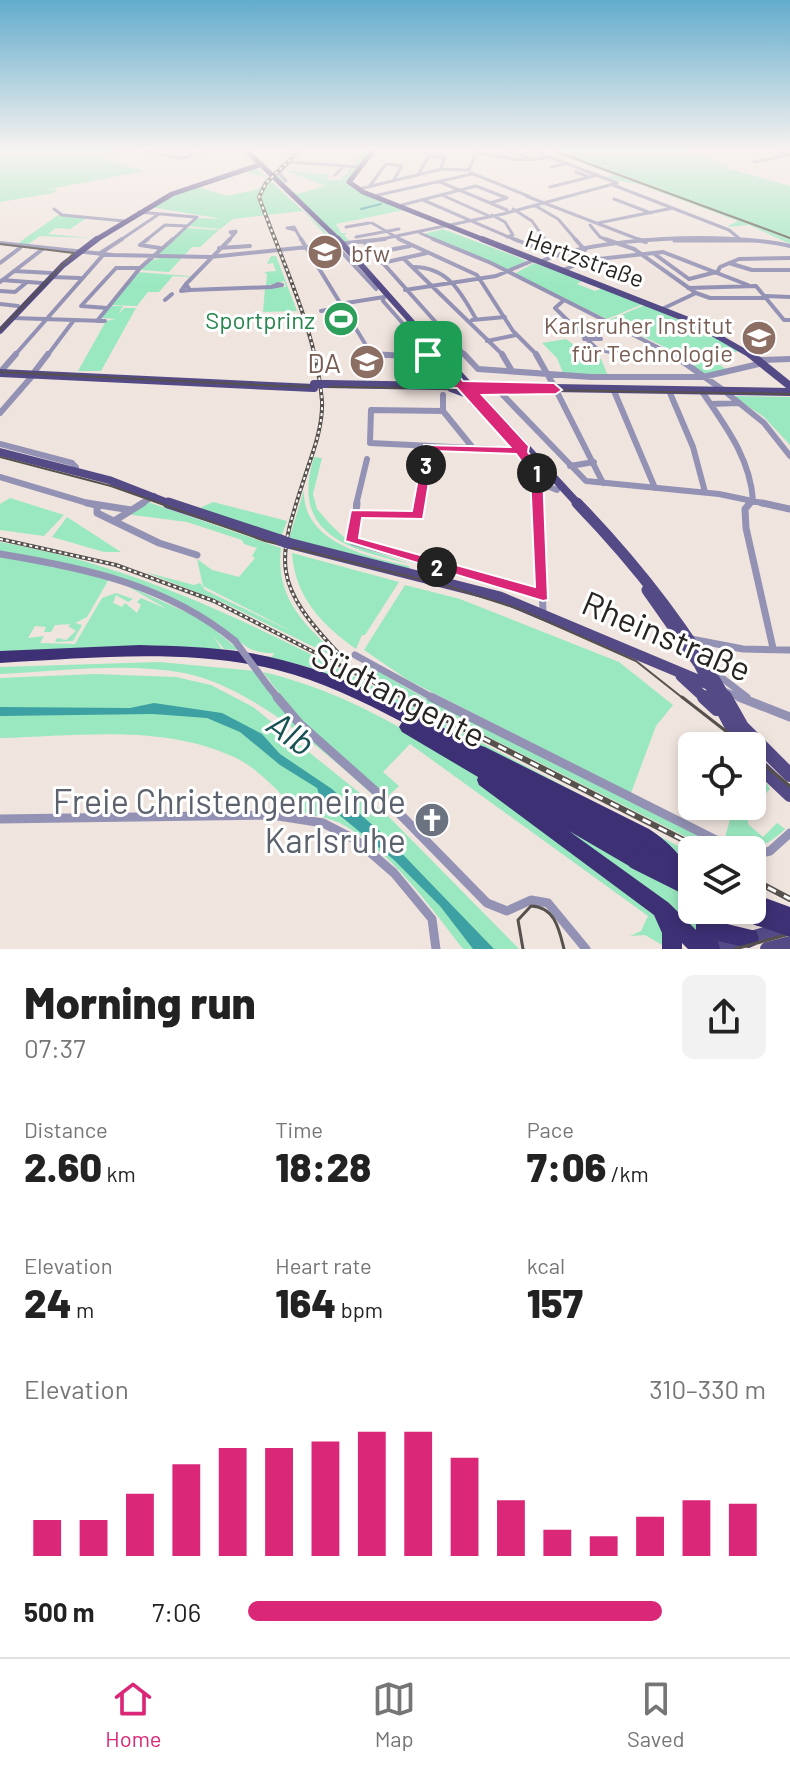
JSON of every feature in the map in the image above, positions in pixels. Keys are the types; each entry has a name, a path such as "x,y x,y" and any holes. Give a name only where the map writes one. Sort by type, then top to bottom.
{"highway":[{"name":"Südtangente","path":"0,660 152,652 254,660 329,680 437,736 678,881"},
{"name":"Südtangente","path":"0,660 154,658 253,666 324,686 638,857 678,871"},
{"path":"437,736 455,741 654,842 672,859 678,870"},
{"path":"455,755 656,905 702,949"},
{"path":"656,905 672,931 672,949"},
{"path":"766,907 790,916"},
{"path":"766,919 790,928"},
{"path":"705,924 711,949"},
{"path":"711,924 718,932 749,938"}],"main road":[{"path":"21,306 77,252 139,212 172,195"},
{"path":"291,195 342,247 429,356 466,387 500,429 629,557 710,668 736,732"},
{"name":"Hertzstraße","path":"374,196 709,330 761,362 790,391"},
{"path":"342,247 557,490 623,559 693,655 718,692 730,717"},
{"path":"4,324 51,275"},
{"path":"1,371 314,386 725,392"},
{"path":"326,386 433,384 497,389 670,393 790,391"},
{"name":"Rheinstraße","path":"0,452 154,496 284,541 448,581 543,612 718,692"},
{"path":"674,670 689,667 693,655"},
{"path":"674,670 730,717 790,775"},
{"path":"766,772 790,795"},
{"path":"711,949 790,928"},
{"path":"767,949 790,943"}],"street":[{"path":"402,205 441,195"},
{"path":"443,195 506,224 513,235 507,237"},
{"path":"472,195 531,220 555,254"},
{"path":"490,203 507,198 500,195"},
{"path":"524,195 649,243"},
{"path":"0,246 150,257 210,257 310,250 398,238 568,195"},
{"path":"641,195 729,230 741,240"},
{"path":"614,199 651,213"},
{"path":"423,200 531,246 547,243"},
{"path":"533,204 557,217 585,250"},
{"path":"598,223 673,208"},
{"path":"54,209 60,215 124,221"},
{"path":"97,321 150,257 197,217 139,212"},
{"path":"1,371 102,254 159,214"},
{"path":"346,227 381,220"},
{"path":"371,222 412,246 465,267 481,279 516,335 539,356 603,483"},
{"path":"160,248 140,245 165,225 186,226"},
{"path":"590,225 600,237 641,254 696,293 710,298 790,297"},
{"path":"356,237 399,229"},
{"path":"295,230 372,355 429,356 433,384"},
{"path":"420,233 508,272 673,353 740,403 768,428 790,456"},
{"path":"233,235 186,284 190,290 271,287"},
{"path":"405,290 481,279 555,254 624,245 776,240 790,246"},
{"path":"365,243 478,369 628,377 705,377 761,362 790,359"},
{"path":"0,246 41,248"},
{"path":"374,253 412,246"},
{"path":"219,248 236,247"},
{"path":"342,247 368,283 376,289"},
{"path":"0,264 20,248"},
{"path":"1,281 41,248"},
{"path":"563,270 589,260 664,252 748,285"},
{"path":"382,263 427,253"},
{"path":"653,253 689,279"},
{"path":"404,259 508,361 512,371"},
{"path":"677,281 717,273 729,263 790,260"},
{"path":"729,263 753,270 790,270"},
{"path":"0,264 80,278"},
{"path":"107,308 81,306 117,267 140,268"},
{"path":"412,267 430,268 455,282 476,319"},
{"path":"1,281 42,283"},
{"path":"0,291 15,292 27,282"},
{"path":"688,288 756,286 784,320 790,320"},
{"path":"15,292 13,295 22,296"},
{"path":"662,309 696,293"},
{"path":"165,300 172,294"},
{"path":"321,311 386,300"},
{"path":"563,301 554,308 595,349 612,353 673,353"},
{"path":"0,304 21,306"},
{"path":"467,320 505,317"},
{"path":"4,324 44,319 105,321"},
{"path":"0,413 74,320"},
{"path":"583,339 601,339 596,334"},
{"path":"487,341 516,335"},
{"path":"623,367 628,377"},
{"path":"655,368 660,377"},
{"path":"497,389 586,481 705,492 790,509"},
{"path":"614,391 655,488"},
{"path":"670,393 693,447 705,492"},
{"path":"703,393 747,461 753,500"},
{"path":"443,395 443,411 475,450"},
{"path":"711,404 740,403"},
{"path":"443,411 371,410 370,443 523,452 537,473 543,612"},
{"path":"0,444 72,463 76,467 74,471"},
{"path":"356,513 418,516 429,447"},
{"path":"367,459 351,538 354,543 543,596"},
{"path":"570,466 594,462"},
{"path":"0,477 93,505 131,510"},
{"path":"538,488 547,486 557,490"},
{"path":"114,521 154,496"},
{"path":"753,500 745,509 746,528 773,648"},
{"path":"93,505 97,513 152,540 197,555"},
{"path":"0,554 70,566 141,588 205,618 235,641 299,723 389,803 487,903 507,911 531,900 548,903 586,949"},
{"path":"690,639 743,649 790,650"},
{"path":"355,655 504,736 708,836"},
{"path":"710,668 749,700 734,706 730,717"},
{"name":"Rheinstraße","path":"718,692 749,700 790,717"},
{"path":"0,819 272,815 323,823 356,840 394,873 432,919 436,949"},
{"path":"766,852 790,833"}],"green space":[{"path":"0,195 40,195 0,202"},
{"path":"175,195 286,195 320,226 334,244 303,211 233,219 220,229 187,226 197,218 223,219 150,207"},
{"path":"292,195 372,195 409,209 336,224 341,233 347,233 344,235 350,242 341,241"},
{"path":"669,195 790,195 790,237 739,219 790,239 790,244 749,225 726,227 738,221"},
{"path":"58,215 87,218 70,229 56,228 48,234 92,238 40,236 27,245 17,244"},
{"path":"184,228 219,230 200,247 192,247 169,272 140,270 149,260 160,259 154,258 174,258 155,255"},
{"path":"443,229 526,261 507,270 424,234"},
{"path":"271,256 276,256 297,311 263,312 265,288 286,287 284,281 266,286 267,274 264,272 276,271 273,263 267,264"},
{"path":"534,263 583,280 577,284 595,291 604,288 643,304 607,319 514,274"},
{"path":"137,272 190,277 173,276 159,292 148,292 137,306 111,305"},
{"path":"645,305 698,328 739,351 712,359 727,370 705,375 675,352 609,320"},
{"path":"109,306 123,306 118,315 124,308 136,308 101,371 78,371 106,321 116,319 101,318"},
{"path":"566,339 583,352 601,359 608,376 563,373 557,358 542,343"},
{"path":"733,396 790,397 790,445 764,417"},
{"path":"314,457 322,458 313,494 317,509 330,524 351,544 410,564 346,544 317,521 310,505 309,483"},
{"path":"304,490 306,508 314,523 326,535 358,552 409,566 409,569 289,539"},
{"path":"10,498 64,515 44,536 0,530 0,504"},
{"path":"148,502 281,548 283,585 298,615 349,664 224,603 145,572 194,585 200,583 205,590 293,632 203,586 197,559 212,570 239,577 255,558 252,556 257,548 187,522 125,514"},
{"path":"213,502 287,521 281,537 200,508"},
{"path":"67,517 121,552 104,552 52,537"},
{"path":"0,542 52,553 101,566 195,600 379,689 678,846 678,861 663,843 623,820 365,690 308,667 273,658 186,649 0,653 0,557 53,566 52,569 57,565 109,579 87,617 75,623 82,625 73,641 55,642 57,638 66,640 76,631 68,626 71,624 55,625 51,632 44,632 46,627 35,626 28,638 44,636 40,643 75,644 102,598 116,593 133,599 128,602 116,595 113,603 122,607 125,603 137,613 141,605 137,602 141,598 167,609 122,583 203,620 239,650 224,649 214,637 222,650 272,657 274,653 255,651 187,606 136,585 55,562 0,552"},
{"path":"292,553 399,582 365,635 362,635 356,649 332,630 312,608 298,583"},
{"path":"405,585 460,599 619,662 673,705 656,726 631,793 408,680 364,650"},
{"path":"159,662 256,671 272,694 396,816 297,731 269,711 212,681 184,673 139,668 0,674 0,667"},
{"path":"367,665 421,696 699,836 684,836 405,695 360,668"},
{"path":"263,672 317,688 370,712 422,740 472,773 522,808 659,916 669,949 645,935 630,936 641,931 648,916 410,744 383,772 399,786 387,797 302,723"},
{"path":"95,674 176,677 211,685 253,707 387,815 519,949 463,949 408,880 376,848 340,823 292,808 251,767 212,748 153,736 123,734 0,738 0,678"},
{"path":"511,794 678,888 678,919"},
{"path":"730,820 748,820 748,824 762,836 725,836"},
{"path":"777,823 785,829 766,843 764,836"},
{"path":"685,924 701,924 708,941"}],"water":[{"path":"154,703 222,713 262,734 280,754 332,789 387,838 494,949 473,949 440,906 394,860 321,800 317,788 280,765 240,732 207,718 153,714 0,716 0,707 130,708"}],"waterway":[{"path":"361,209 381,204"}],"tram line":[{"path":"674,195 790,238"},
{"path":"0,244 74,253 0,330"},
{"path":"0,372 280,386 790,394"},
{"path":"0,457 111,486 265,541 444,585 519,609 636,661 684,699"},
{"path":"682,697 727,732"},
{"path":"766,766 790,786"},
{"path":"523,949 518,920 531,906 546,910 555,920 564,949"},
{"path":"735,949 790,934"}],"railway":[{"path":"260,195 306,323 322,401 318,435 290,527 286,570 291,589 302,609 343,658"},
{"path":"0,539 116,565 214,601 406,699"},
{"path":"402,697 678,837"},
{"path":"766,886 790,899"}],"place":[{"name":"bfw","path":"325,252"},
{"name":"Sportprinz","path":"341,319"},
{"name":"Karlsruher Institut für Technologie","path":"759,338"},
{"name":"DA","path":"367,362"},
{"name":"Freie Christengemeinde Karlsruhe","path":"432,820"}],"route":[{"path":"428,355 423,357 432,366 433,384 460,384 466,385 554,386 556,390 479,390 476,396 525,449 519,450 517,451 510,451 429,447 418,516 356,513 352,541 370,549 543,596 537,473 524,455 519,450 512,443 460,384 459,382 458,382 437,357 428,355"}],"water label":[{"name":"Alb","path":"292,732"}]}
